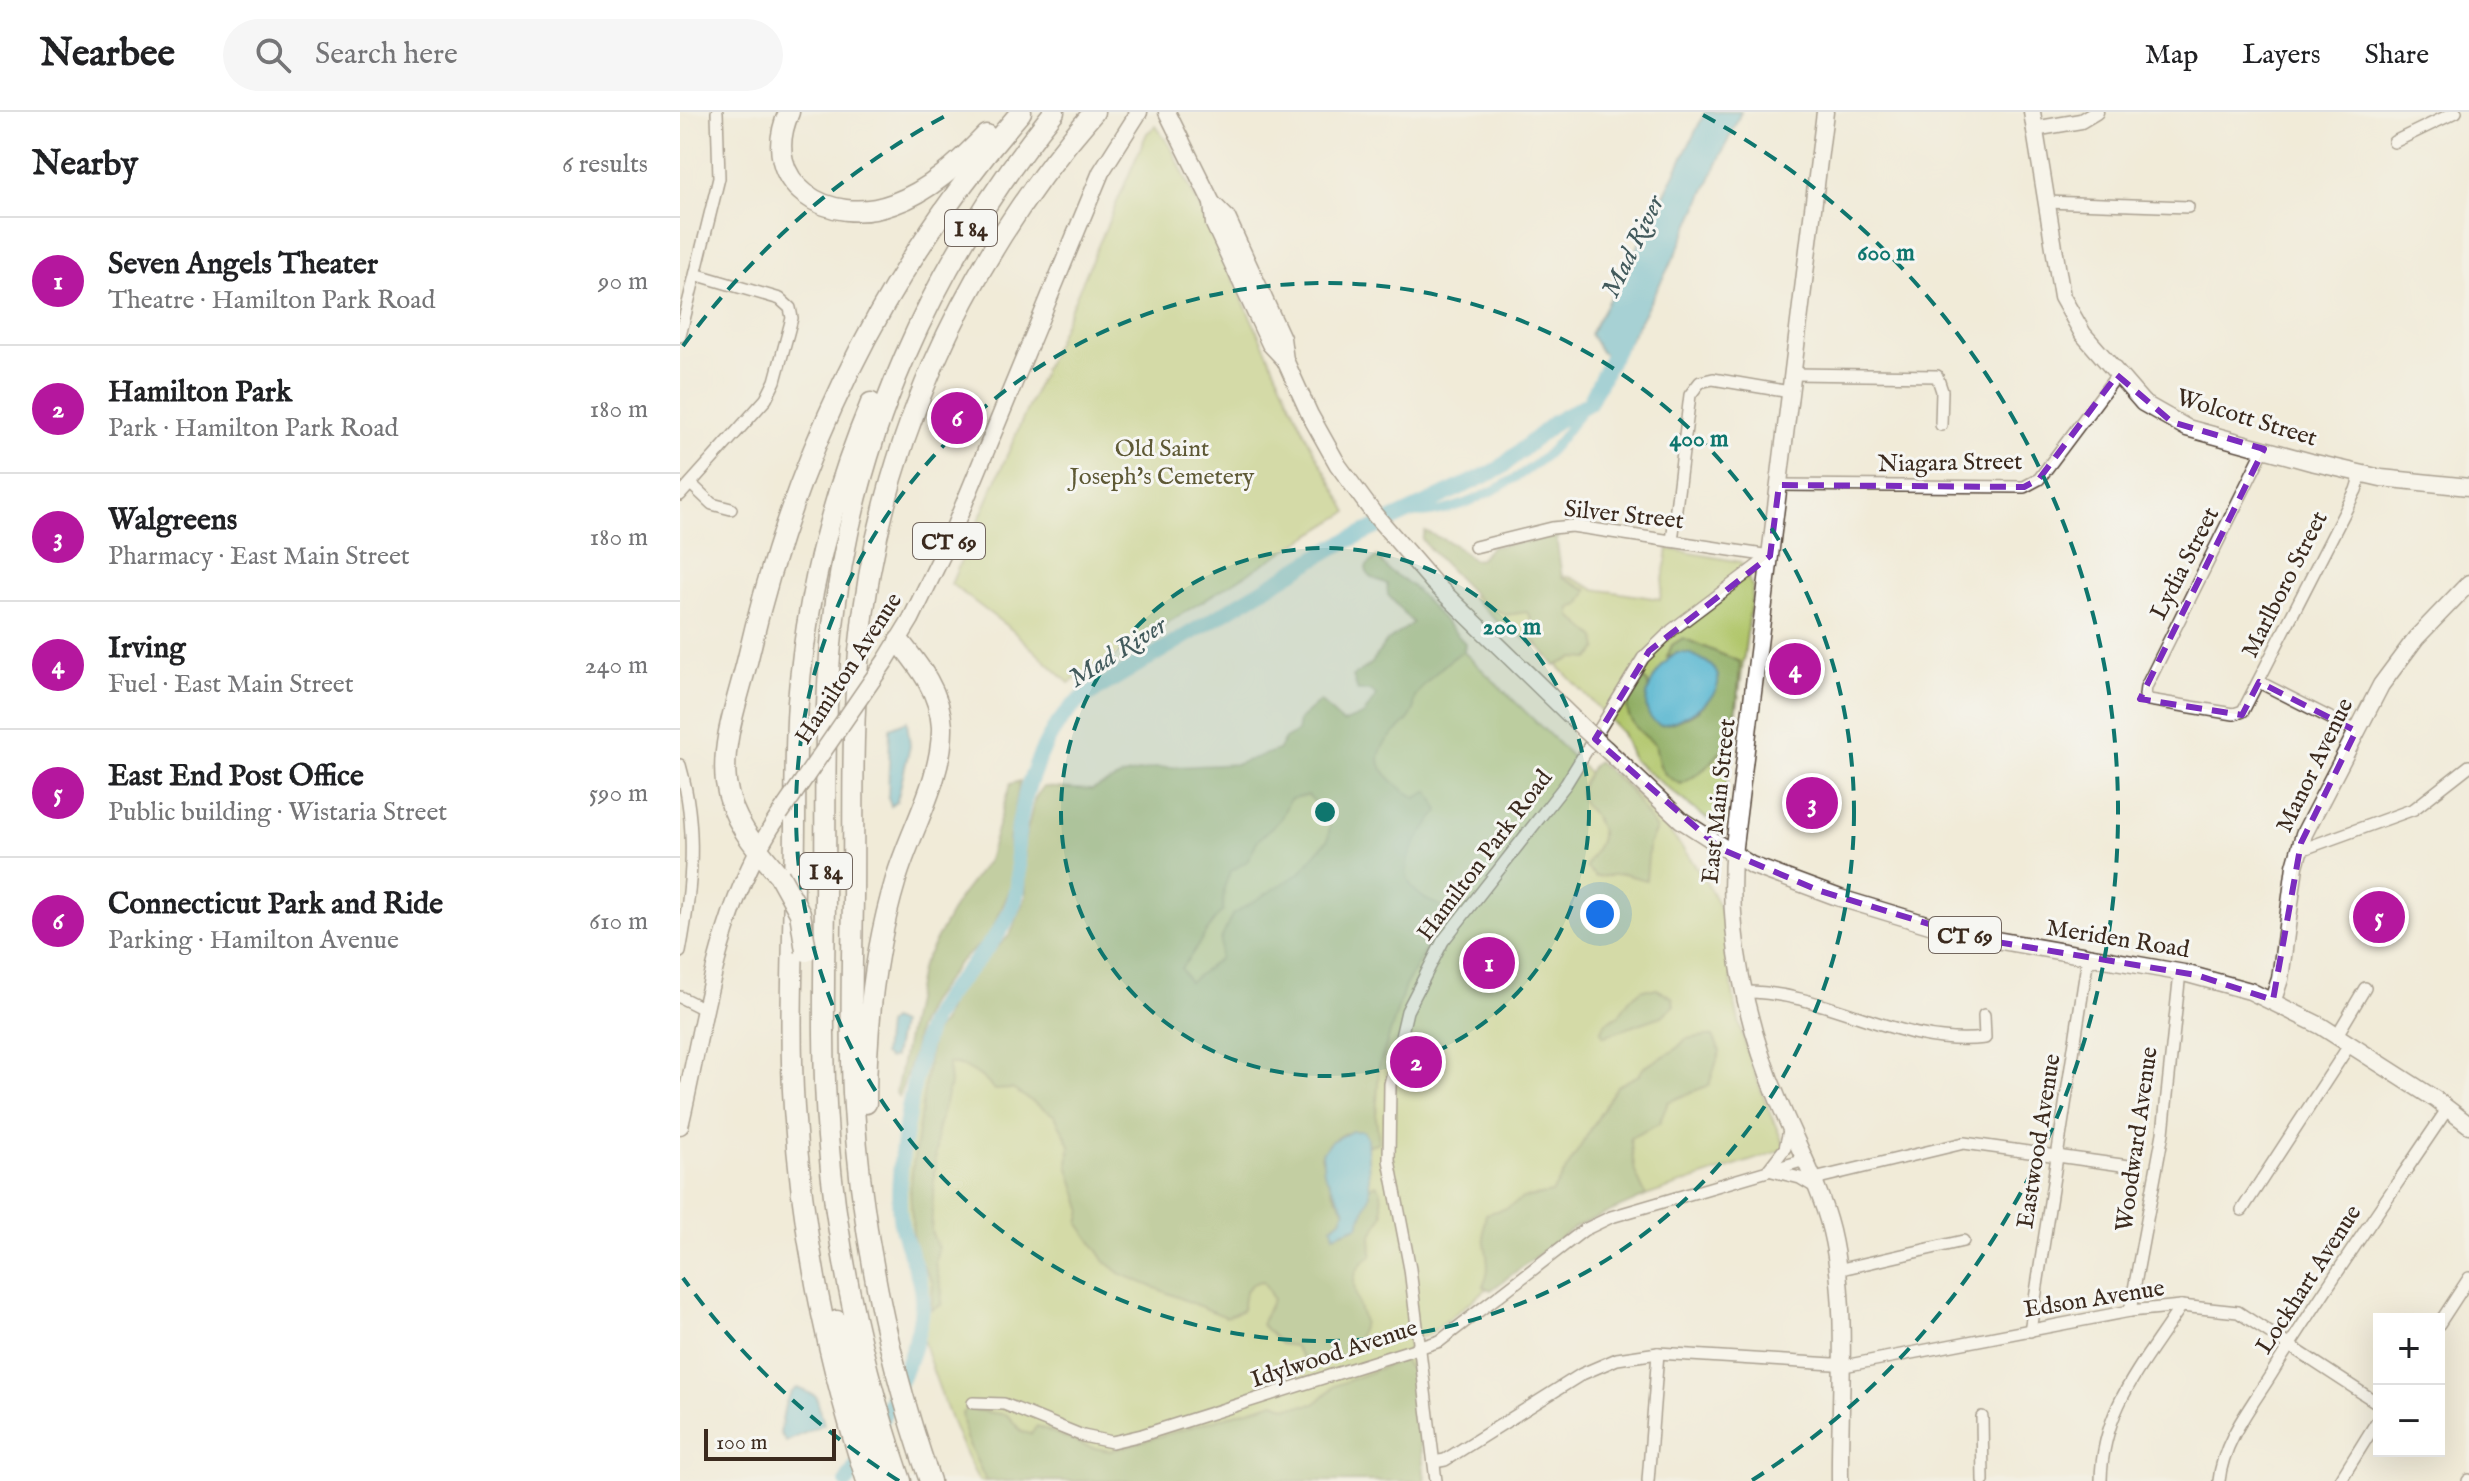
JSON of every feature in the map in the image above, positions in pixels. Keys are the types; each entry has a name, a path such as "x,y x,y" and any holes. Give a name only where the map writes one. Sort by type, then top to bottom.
{"highway":[{"path":"789,112 782,150 793,182 818,203 856,212 893,205 926,188 969,153 1007,112"},
{"path":"884,1479 863,1417 834,1306 815,1194 806,1078 806,951 800,913 779,875 756,850 732,807 726,783 726,757 756,624 794,500 832,404 885,300 948,203 1021,112"},
{"name":"I 84","path":"884,1479 893,1455 874,1394 840,1237 826,1116 823,1030 829,678 838,586 850,519 869,448 905,355 960,246 1054,112"},
{"name":"I 84","path":"930,1481 893,1355 864,1214 854,1110 851,1014 857,681 874,549 903,441 950,327 1022,205 1094,112"},
{"path":"884,1479 853,1438 822,1315 798,1158 792,1043 796,734 807,622 831,511 880,384 905,355"},
{"path":"864,1214 871,1194 866,1078 875,974 894,884 934,773 942,737 940,711 932,688 899,641"}],"main road":[{"name":"Hamilton Avenue","path":"680,1126 730,914 756,850 899,641 956,526 1101,172 1139,112"},
{"name":"CT 69","path":"1167,112 1212,203 1214,224 1263,331 1272,348 1285,360 1326,444 1374,514 1395,541 1454,603 1584,729 1681,820 1733,856"},
{"path":"1180,137 1181,112"},
{"name":"East Main Street","path":"1825,112 1733,856 1735,936 1744,992 1762,1058 1816,1184 1831,1230 1837,1270 1840,1481"},
{"name":"Wolcott Street","path":"2032,112 2066,306 2083,334 2148,407 2172,422 2361,474 2469,487"},
{"name":"Manor Avenue","path":"2273,1000 2280,979 2298,851 2376,693 2404,652 2469,583"},
{"name":"Meriden Road","path":"1733,856 1820,891 1956,933 2228,983 2273,1000 2344,1040 2469,1125"}],"street":[{"path":"680,336 698,275 719,178 721,140 717,112"},
{"path":"2034,129 2081,121 2096,112"},
{"path":"2394,142 2456,112"},
{"path":"2046,202 2188,207"},
{"path":"680,495 766,399 775,381 792,318 790,308 780,299 698,275"},
{"path":"1793,374 1937,376 1942,391 1941,425"},
{"name":"Niagara Street","path":"1779,485 2024,487 2039,479 2117,375"},
{"path":"1672,541 1690,395 1700,382 1713,379 1790,392"},
{"name":"Lydia Street","path":"2241,712 2153,701 2146,697 2146,687 2264,449"},
{"name":"Marlboro Street","path":"2241,712 2356,490 2361,474"},
{"path":"691,484 712,504 731,509"},
{"name":"Silver Street","path":"1475,547 1565,526 1770,556"},
{"name":"Hamilton Park Road","path":"1436,1481 1408,1256 1390,1174 1388,1137 1393,1070 1412,997 1449,932 1566,784 1643,658 1672,630 1770,556"},
{"path":"2259,682 2356,731"},
{"path":"680,765 693,841 691,889 680,952"},
{"path":"2298,851 2414,809 2469,766"},
{"name":"Eastwood Avenue","path":"2030,1331 2088,957"},
{"name":"Woodward Avenue","path":"2130,1311 2163,1133 2180,972"},
{"path":"2242,1210 2344,1040 2365,988"},
{"path":"1744,992 1775,992 1942,1040 1985,1038 1984,1015"},
{"path":"680,997 706,1010"},
{"name":"Lockhart Avenue","path":"2219,1481 2224,1453 2290,1344 2448,1108"},
{"path":"1790,1126 1785,1148 1768,1170 1816,1184 1964,1143 2136,1167"},
{"name":"Idylwood Avenue","path":"973,1403 1004,1404 1083,1436 1112,1442 1274,1396 1331,1374 1440,1341 1584,1230 1611,1217 1805,1160"},
{"path":"1837,1270 1963,1241"},
{"path":"2445,1315 2469,1278"},
{"path":"2101,1481 2101,1448 2109,1421 2181,1306"},
{"name":"Edson Avenue","path":"1434,1462 1445,1460 1598,1366 1617,1359 1658,1353 1839,1365 2130,1311 2181,1306 2238,1312 2373,1400"},
{"path":"1648,1481 1658,1353"},
{"path":"1982,1417 1983,1481"},
{"path":"2340,1481 2373,1428"}],"highlighted area":[{"path":"2117,375 2172,422 2264,449 2140,699 2242,715 2259,682 2356,731 2301,843 2273,1000 2196,975 1979,939 1820,891 1721,849 1595,739 1649,651 1770,556 1779,485 2024,487 2039,479"}],"green space":[{"name":"Old Saint Joseph's Cemetery","path":"1156,126 1172,149 1309,442 1348,512 1069,683 1012,630 951,584 1147,133"},
{"path":"1425,531 1453,544 1473,560 1480,559 1491,547 1556,537 1562,577 1588,590 1580,605 1571,608 1571,616 1596,638 1598,649 1589,659 1573,658 1555,666 1528,632 1531,619 1527,612 1506,615 1483,604 1427,546 1422,539"},
{"path":"1558,536 1551,574 1570,577 1594,589 1660,599 1668,549 1741,562 1753,588 1722,821 1716,823 1704,817 1633,760 1622,733 1541,648 1499,623 1471,597 1498,560 1497,548"},
{"path":"1377,556 1388,570 1411,585 1465,643 1464,651 1437,672 1419,692 1411,717 1384,744 1379,759 1383,771 1411,795 1416,798 1429,791 1439,811 1415,843 1407,866 1408,878 1414,889 1447,911 1405,986 1379,1068 1376,1118 1379,1142 1367,1146 1367,1138 1345,1133 1330,1142 1321,1156 1333,1192 1345,1210 1341,1220 1332,1227 1334,1235 1358,1226 1370,1188 1376,1184 1381,1191 1383,1215 1371,1236 1372,1255 1357,1269 1355,1277 1355,1294 1364,1322 1352,1354 1314,1364 1304,1360 1294,1346 1281,1344 1261,1324 1273,1299 1263,1281 1247,1290 1243,1310 1226,1317 1121,1274 1105,1261 1079,1224 1082,1209 1068,1165 1070,1145 1055,1116 1012,1089 994,1090 973,1071 954,1064 948,1064 950,1084 937,1131 931,1231 938,1248 935,1263 942,1291 941,1305 931,1310 933,1283 914,1250 910,1186 932,1035 942,1023 951,998 969,974 1010,935 1026,897 1024,842 1035,798 1043,787 1092,790 1122,776 1154,768 1237,764 1278,750 1285,739 1297,732 1299,720 1320,701 1343,723 1364,714 1376,696 1371,691 1358,691 1353,676 1371,664 1386,642 1413,623 1388,595 1387,584 1371,577 1366,567","holes":["1308,795 1331,819 1328,839 1300,873 1232,915 1221,939 1219,959 1189,982 1181,968 1223,910 1224,888 1230,872 1248,860 1257,841 1280,820 1290,799"]},
{"path":"1445,634 1592,776 1616,774 1661,821 1704,878 1725,925 1734,999 1743,1038 1786,1149 1592,1214 1530,1255 1427,1336 1408,1340 1425,1481 979,1481 950,1417 930,1361 896,1214 912,1074 929,1025 1011,1088 1078,958 1342,749"},
{"path":"1683,638 1740,662 1730,734 1713,761 1681,784 1664,772 1655,744 1632,722 1627,706 1629,698 1644,679 1648,683 1651,715 1660,725 1691,715 1706,702 1715,684 1716,673 1707,662 1677,653 1667,657 1672,645"},
{"path":"1598,761 1629,790 1656,829 1649,845 1646,880 1623,874 1596,877 1586,867 1600,841 1601,832 1580,793 1591,767"},
{"path":"1020,781 1009,840 1013,883 989,937 959,962 929,1003 917,1029 914,1051 899,1097 896,1093 920,969 959,898 988,860 1010,784"},
{"path":"1643,989 1657,989 1672,997 1674,1005 1662,1016 1604,1036 1601,1032 1606,1022 1619,1015 1630,999"},
{"path":"1713,1036 1720,1051 1709,1085 1668,1102 1659,1124 1630,1138 1635,1172 1646,1196 1575,1227 1491,1290 1483,1286 1488,1269 1484,1233 1486,1214 1507,1208 1523,1198 1552,1193 1617,1086 1639,1075 1644,1067 1675,1050 1686,1039"},
{"path":"1402,1360 1412,1371 1425,1481 986,1481 966,1438 962,1413 968,1409 1007,1415 1022,1432 1031,1434 1037,1426 1089,1447 1110,1451 1275,1402 1287,1407 1315,1404 1334,1386"}],"water":[{"path":"1705,112 1741,112 1677,252 1624,350 1611,357 1601,352 1590,334 1652,220"},
{"path":"1677,653 1695,656 1714,669 1718,679 1716,689 1698,709 1660,725 1651,718 1646,699 1655,677"},
{"path":"907,721 910,746 897,801 891,806 888,798 890,728"},
{"path":"891,1020 900,1024 894,1057 889,1059 883,1055 886,1025"},
{"path":"1352,1131 1363,1131 1367,1138 1370,1195 1358,1226 1334,1235 1332,1227 1341,1220 1345,1210 1324,1173 1322,1153 1330,1142"},
{"path":"797,1388 816,1396 824,1424 786,1442 780,1433 784,1408"}],"waterway":[{"path":"879,1424 917,1336 922,1305 920,1283 902,1229 899,1198 906,1127 920,1057 933,1017 944,998 987,948 1010,912 1018,885 1019,823 1029,783 1057,725 1084,697 1334,547 1499,469 1555,422 1589,403 1622,338"},
{"path":"1406,512 1441,511 1501,487 1547,454 1587,405"},
{"name":"Mad River","path":"847,1481 863,1456"}],"place":[{"name":"Connecticut Park and Ride","path":"957,418"},
{"name":"Irving","path":"1795,669"},
{"name":"Walgreens","path":"1812,803"},
{"name":"East End Post Office","path":"2379,917"},
{"name":"Seven Angels Theater","path":"1489,963"},
{"name":"Hamilton Park","path":"1416,1062"}]}
